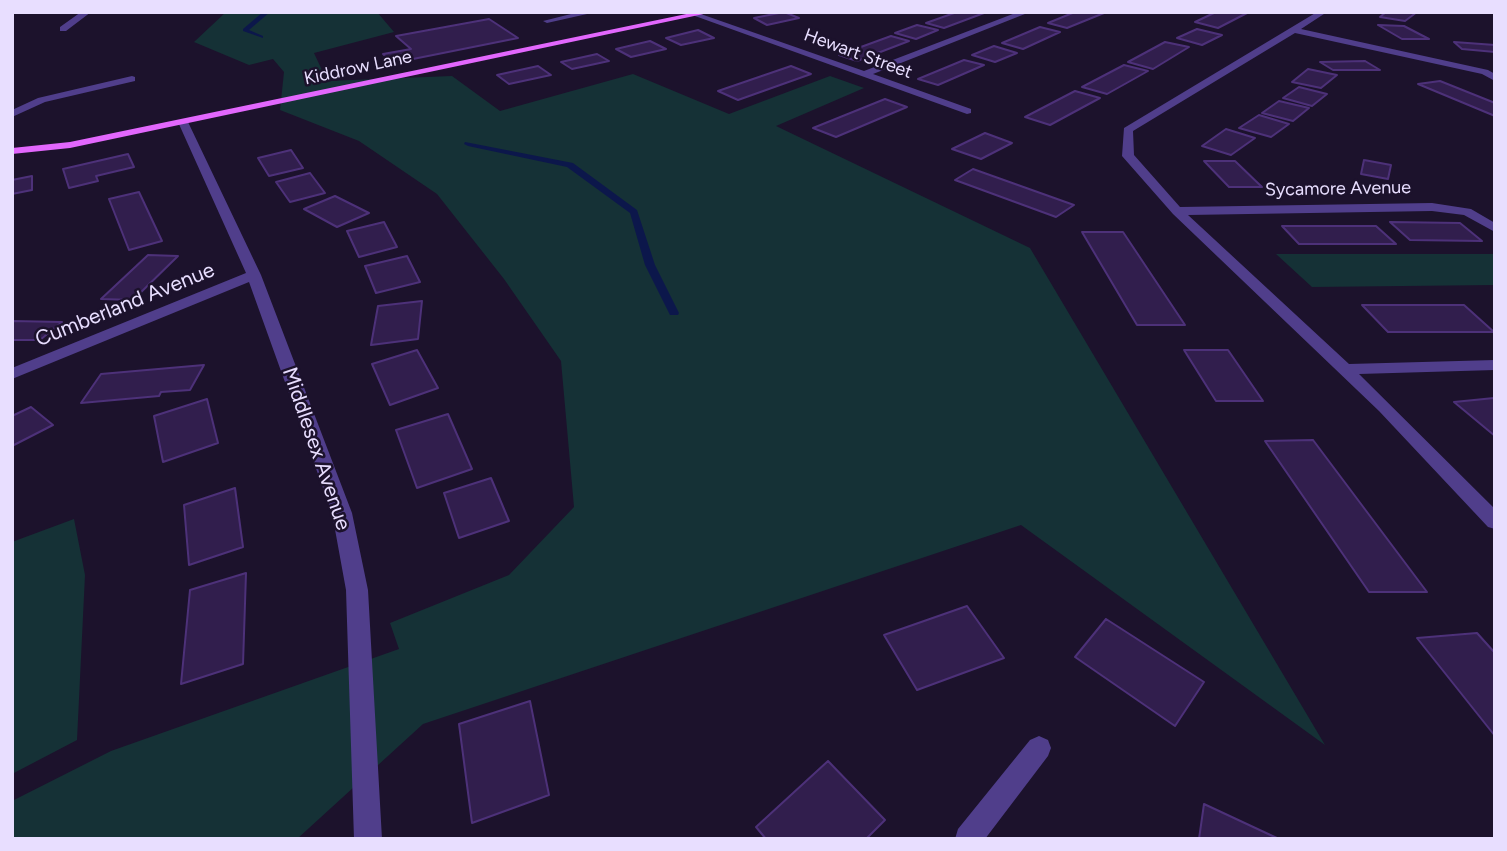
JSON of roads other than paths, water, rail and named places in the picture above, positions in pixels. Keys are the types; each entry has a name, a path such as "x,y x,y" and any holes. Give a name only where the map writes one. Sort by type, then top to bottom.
{"main road":[{"name":"Kiddrow Lane","path":"12,151 70,145 703,13"}],"street":[{"path":"63,29 87,12"},
{"path":"547,21 592,12"},
{"path":"866,74 1026,12"},
{"path":"1323,12 1128,130 1128,156 1177,211 1385,407 1492,517"},
{"name":"Hewart Street","path":"703,13 967,111"},
{"path":"1294,30 1490,72 1495,78"},
{"path":"12,114 42,100 132,79"},
{"name":"Middlesex Avenue","path":"183,122 254,275 342,513 357,590 369,839"},
{"name":"Sycamore Avenue","path":"1177,211 1432,207 1467,212 1495,228"},
{"name":"Cumberland Avenue","path":"12,374 254,275"},
{"path":"1345,369 1495,365"},
{"path":"968,839 1039,748"}],"waterway":[{"path":"261,37 245,30 267,12"},
{"path":"468,144 570,165 634,212 650,265 674,313"}]}
